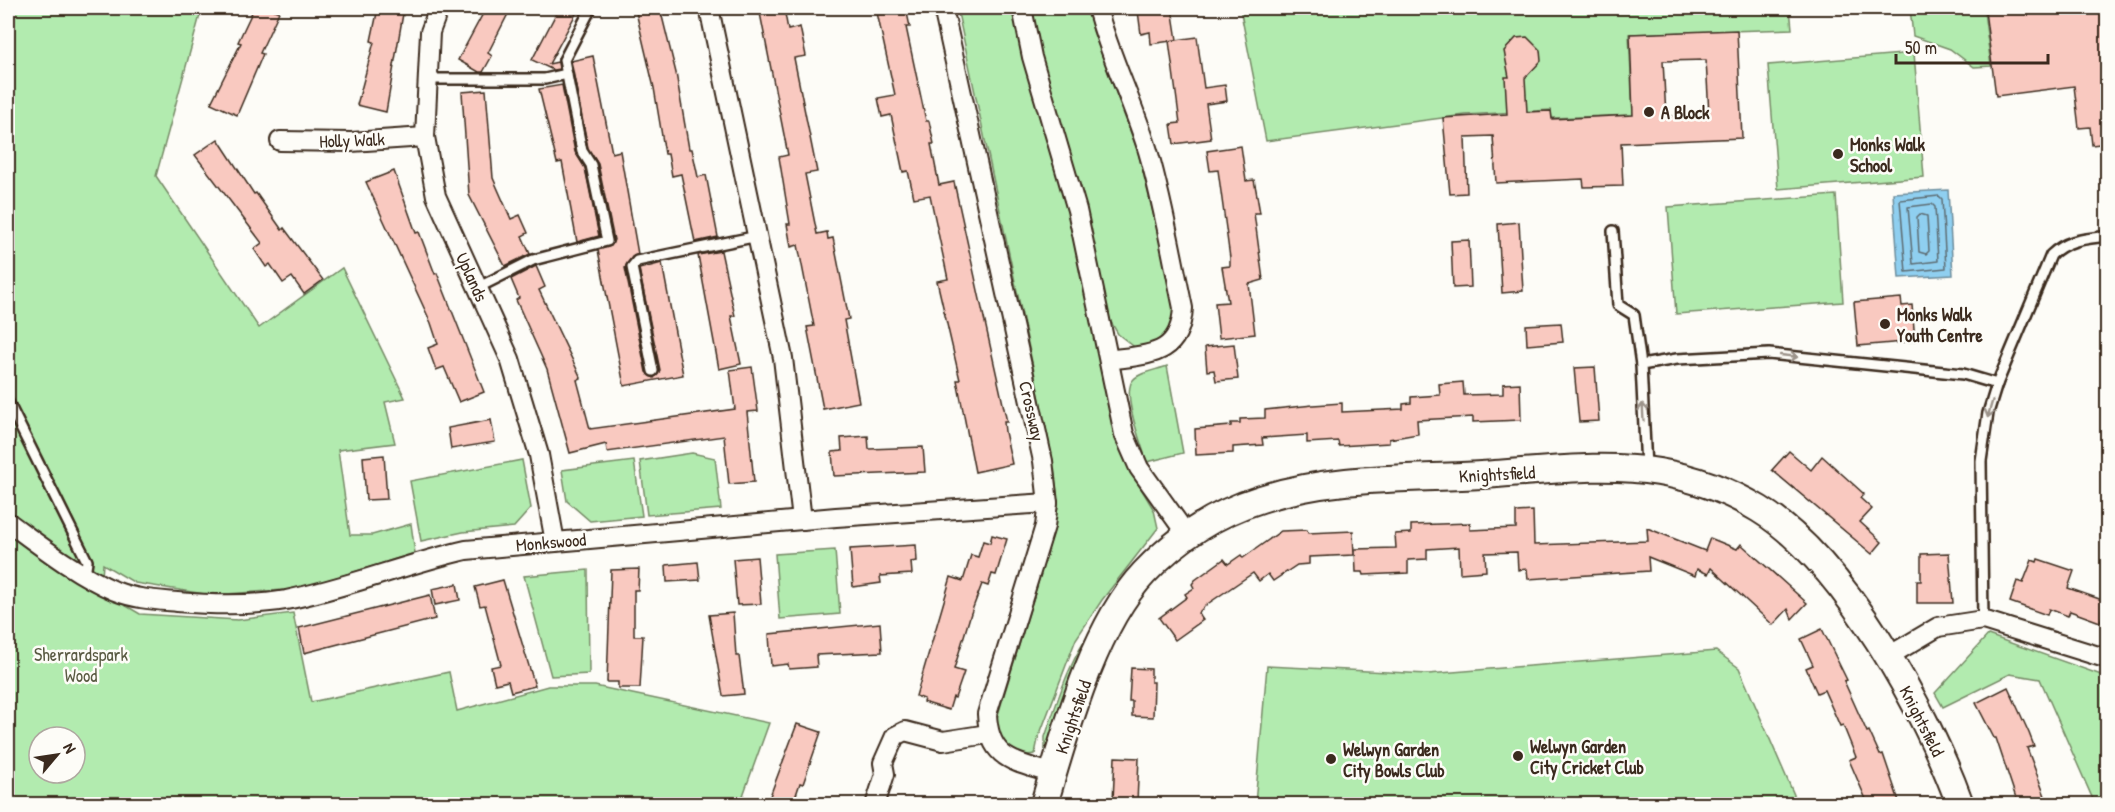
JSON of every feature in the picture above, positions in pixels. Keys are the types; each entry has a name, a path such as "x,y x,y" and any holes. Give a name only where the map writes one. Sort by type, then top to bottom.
{"street":[{"name":"Uplands","path":"438,8 430,32 425,137 436,196 510,358 539,455 555,542"},
{"path":"710,8 783,358 802,520"},
{"name":"Crossway","path":"943,8 1043,461 1048,503 1038,552 987,714 988,734"},
{"path":"1023,8 1032,57 1077,210 1124,434 1139,468 1187,535"},
{"path":"1097,8 1104,34 1147,149 1160,194 1183,308 1182,325 1176,338 1167,347 1156,352 1109,360"},
{"name":"Holly Walk","path":"280,141 351,142 425,137"},
{"name":"Knightsfield","path":"1044,804 1078,701 1115,612 1142,574 1187,535 1241,506 1305,488 1368,481 1583,469 1646,470 1696,481 1727,492 1761,510 1789,531 1818,559 1887,657 1938,750 1960,804"},
{"name":"Monkswood","path":"8,522 68,566 114,590 139,599 210,604 285,600 334,588 423,560 466,550 802,520 1048,503"},
{"path":"1887,657 1938,627 1983,620 2108,659"},
{"path":"876,802 885,774 883,763 895,736 905,731 943,741 988,734 995,748 1008,759 1053,774"}],"lane":[{"path":"477,288 533,260 608,242 591,165 582,151 564,60 591,8"},
{"path":"426,79 545,80 567,74"},
{"path":"1613,231 1618,305 1634,315 1641,365 1646,470"},
{"path":"652,371 632,267 637,261 758,236"},
{"path":"1983,620 1981,461 1988,413 1997,384 2051,255 2058,248 2076,240 2108,236"},
{"path":"1641,365 1677,359 1769,354 1962,374 1997,384"},
{"path":"8,402 87,561 85,574"}],"green space":[{"name":"Sherrardspark Wood","path":"8,8 202,8 156,176 259,328 342,268 405,398 385,402 395,443 338,450 350,535 372,535 411,524 415,553 299,589 211,595 135,583 103,564 101,591 140,614 238,620 293,613 311,702 449,672 457,711 548,686 595,686 769,723 740,804 8,804"},
{"path":"957,8 1015,8 1026,69 1063,193 1122,445 1131,472 1154,510 1158,528 1102,600 1076,639 1038,739 1035,754 1027,755 1012,750 1002,741 997,718 1054,530 1057,493 1053,461"},
{"path":"1031,8 1088,8 1093,31 1138,152 1167,269 1175,320 1163,343 1137,349 1118,334 1108,317 1039,52"},
{"path":"1240,8 1790,8 1792,29 1629,34 1633,115 1552,118 1551,110 1465,115 1266,141"},
{"path":"1910,8 2021,8 1984,12 1991,66 1974,67 1950,49 1913,36"},
{"path":"1914,53 1924,177 1778,189 1768,65"},
{"path":"1836,195 1843,302 1676,314 1668,207"},
{"path":"1167,366 1183,453 1147,462 1131,407 1130,387 1133,380 1140,375"},
{"path":"692,453 715,458 721,509 647,515 640,461"},
{"path":"522,460 531,508 514,527 463,532 421,541 410,481"},
{"path":"634,461 642,516 590,521 567,501 562,470"},
{"path":"835,550 840,614 780,619 775,554"},
{"path":"588,570 589,674 551,676 524,576"},
{"path":"1093,629 1051,743 1045,749 1045,737 1065,681 1077,654"},
{"path":"1988,635 2107,677 2107,804 2095,804 2040,679 2010,674 1943,707 1935,693"},
{"name":"Welwyn Garden City Cricket Club","path":"1716,651 1739,668 1798,804 1255,804 1267,666 1428,674"}],"water":[{"path":"1948,190 1953,275 1899,278 1893,193"}],"building":[{"path":"254,8 270,8 279,12 260,53 263,54 237,115 211,103 241,43 238,42"},
{"path":"378,8 404,8 386,112 357,105 374,42 371,41"},
{"path":"486,8 511,8 488,53 492,56 483,72 479,72 458,60"},
{"path":"559,8 579,8 549,64 558,62 559,69 553,70 532,60"},
{"path":"637,8 660,8 676,73 689,149 692,149 698,177 706,175 718,237 695,242 681,174 672,176 668,154 665,154"},
{"path":"759,8 784,8 788,30 800,27 806,56 794,58 817,172 805,174 817,234 827,232 828,239 833,238 849,319 844,320 859,402 823,409 807,327 814,326 798,245 791,247 787,224 790,224 779,157 788,155"},
{"path":"876,8 906,8 910,27 906,27 926,121 929,121 934,144 931,144 939,185 954,182 1007,422 1004,422 1005,432 1012,464 975,472 957,380 960,380 937,281 948,279 930,195 914,198 908,171 903,172 891,115 882,117 878,98 895,95"},
{"path":"1142,8 1172,8 1177,40 1151,44 1150,32 1141,34 1138,11"},
{"path":"2020,8 2108,8 2108,143 2092,145 2090,127 2079,128 2074,86 1996,96 1985,11"},
{"name":"A Block","path":"1737,30 1742,138 1621,143 1623,186 1584,187 1583,179 1496,183 1493,136 1465,137 1467,193 1450,194 1443,118 1507,114 1505,77 1509,77 1504,51 1516,38 1527,37 1540,50 1541,61 1525,78 1527,112 1551,111 1552,119 1633,115 1630,34","holes":["1706,60 1709,114 1666,116 1663,61"]},
{"path":"1197,37 1204,88 1225,85 1227,101 1206,104 1211,139 1174,144 1171,124 1180,123 1169,41"},
{"path":"593,56 612,153 620,151 638,254 632,257 625,268 646,372 654,378 660,370 639,269 662,263 683,375 624,386 598,250 611,246 614,240 598,164 588,148 571,61"},
{"path":"562,85 575,152 585,168 599,236 577,242 562,162 557,163 539,89"},
{"path":"486,90 493,178 511,219 520,215 528,233 522,236 530,254 505,266 469,195 462,92"},
{"path":"218,139 254,194 256,193 282,230 284,228 323,280 304,294 292,277 283,283 270,264 266,267 254,249 262,243 195,155"},
{"path":"1241,146 1246,181 1254,180 1260,213 1254,213 1263,280 1249,284 1255,334 1219,338 1215,303 1228,302 1222,267 1230,266 1230,258 1218,170 1210,171 1207,151"},
{"path":"394,171 416,233 419,232 435,274 437,273 484,392 459,402 444,367 436,370 428,348 438,344 431,323 366,182"},
{"path":"1519,222 1523,291 1502,293 1498,224"},
{"path":"1469,240 1471,287 1453,288 1451,241"},
{"path":"721,251 735,316 731,316 741,364 719,369 698,255"},
{"path":"536,266 545,287 539,290 581,378 577,380 590,429 735,409 730,370 752,367 758,411 747,412 754,482 729,484 724,436 607,452 606,444 570,453 547,369 516,300 519,298 511,279"},
{"name":"Monks Walk Youth Centre","path":"1901,298 1902,306 1912,305 1915,341 1858,346 1854,302"},
{"path":"1561,323 1563,342 1527,345 1526,325"},
{"path":"1234,344 1238,379 1216,381 1214,370 1207,371 1205,347"},
{"path":"1595,367 1599,421 1579,422 1574,368"},
{"path":"1463,382 1464,395 1503,394 1503,384 1520,383 1521,420 1473,422 1473,417 1417,420 1418,434 1389,439 1389,443 1339,446 1338,441 1307,443 1307,435 1262,438 1263,445 1233,447 1233,453 1196,455 1195,429 1231,426 1231,423 1240,423 1240,419 1265,418 1265,410 1313,405 1342,403 1342,412 1403,409 1403,404 1411,403 1411,397 1440,395 1439,384"},
{"path":"491,420 495,442 451,449 448,428"},
{"path":"868,436 869,449 923,447 925,472 834,476 832,452 842,451 841,438"},
{"path":"1789,451 1811,470 1822,456 1864,494 1860,498 1872,509 1860,522 1882,542 1872,554 1772,470"},
{"path":"384,455 387,499 366,500 363,457"},
{"path":"1533,511 1534,545 1648,541 1647,528 1705,551 1710,538 1737,549 1741,544 1807,603 1792,619 1788,609 1773,625 1711,568 1708,574 1697,569 1695,576 1648,557 1649,571 1528,579 1527,569 1518,570 1517,552 1485,553 1486,571 1460,573 1459,547 1427,549 1427,559 1408,560 1408,573 1364,575 1363,572 1356,572 1355,549 1396,548 1395,534 1411,533 1411,525 1470,523 1470,530 1516,528 1516,512"},
{"path":"1307,530 1308,533 1353,531 1354,555 1309,557 1309,564 1297,565 1273,581 1268,574 1259,581 1253,573 1206,605 1198,613 1203,620 1175,640 1159,618 1187,597 1185,594 1194,588 1192,584 1195,580 1224,559 1228,564 1241,555 1243,558 1281,531"},
{"path":"992,535 1007,539 996,575 992,574 988,586 982,584 971,613 954,669 964,672 955,698 953,697 949,710 923,702 924,699 916,696 951,577 963,581 971,555 978,557 983,541 990,543"},
{"path":"916,545 917,561 911,562 912,574 880,576 881,583 853,587 850,549"},
{"path":"1949,553 1953,603 1917,603 1917,581 1921,581 1921,554"},
{"path":"757,557 761,604 737,605 733,559"},
{"path":"2038,559 2074,571 2068,588 2108,602 2100,622 2070,611 2068,616 2049,609 2047,615 2010,602 2017,581 2023,583 2032,560 2037,562"},
{"path":"698,562 700,580 667,582 666,565"},
{"path":"639,569 638,590 634,590 634,636 643,636 640,688 618,688 618,682 607,682 611,570"},
{"path":"503,580 535,686 511,692 508,681 495,684 491,667 501,665 485,605 480,606 475,587"},
{"path":"457,584 460,600 435,605 432,589"},
{"path":"430,595 435,619 304,653 299,628"},
{"path":"733,613 736,656 739,656 744,694 723,696 709,615"},
{"path":"880,623 882,652 816,655 817,667 789,669 788,664 771,666 769,634"},
{"path":"1822,629 1847,680 1844,681 1867,732 1869,731 1880,755 1883,754 1900,804 1868,804 1849,760 1856,757 1843,725 1840,726 1824,690 1817,693 1812,682 1806,668 1813,665 1801,639"},
{"path":"1131,668 1151,669 1151,682 1154,682 1153,717 1132,716 1132,701 1129,701"},
{"path":"2008,687 2034,746 2027,748 2048,804 2018,804 1996,738 1976,703"},
{"path":"797,724 821,732 803,784 800,783 793,804 767,804"},
{"path":"1115,757 1139,758 1137,802 1113,801"}],"place":[{"name":"A Block","path":"1649,112"},
{"name":"Monks Walk School","path":"1838,154"},
{"name":"Monks Walk Youth Centre","path":"1885,324"},
{"name":"Welwyn Garden City Cricket Club","path":"1518,756"},
{"name":"Welwyn Garden City Bowls Club","path":"1331,759"}]}
